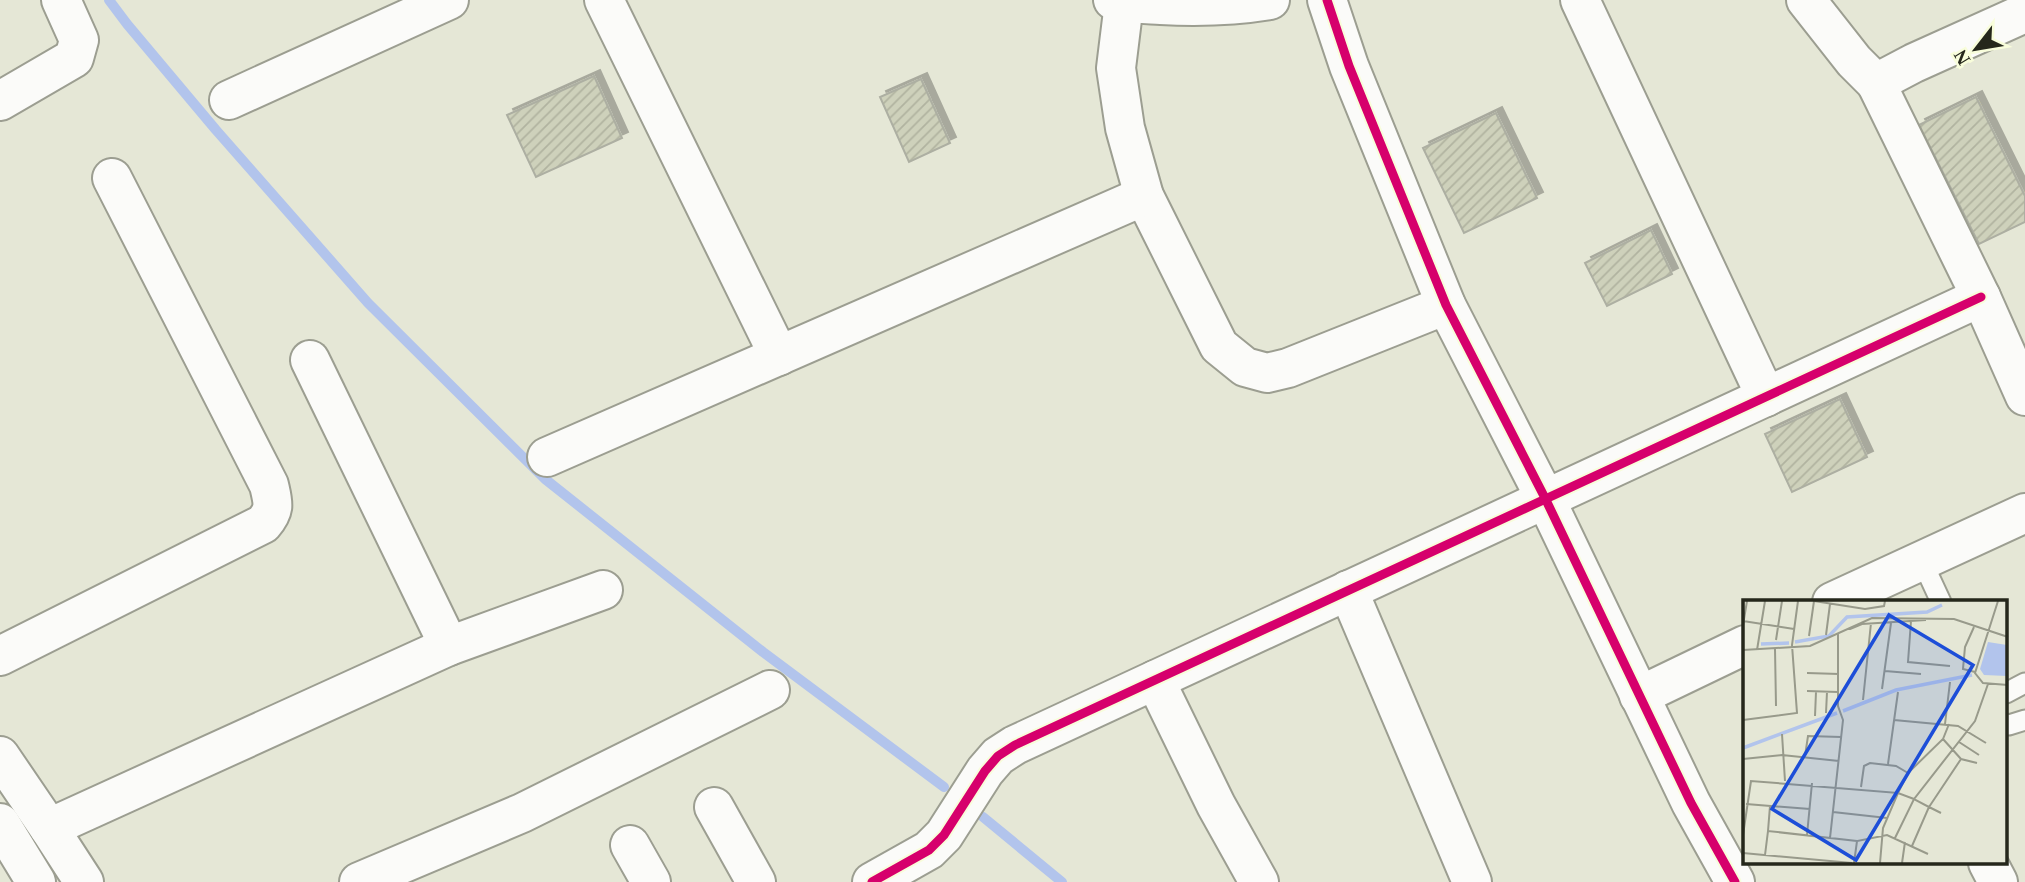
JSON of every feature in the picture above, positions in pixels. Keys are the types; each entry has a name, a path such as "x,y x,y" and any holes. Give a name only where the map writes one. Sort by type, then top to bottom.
{"street":[{"path":"0,102 74,58 79,40 61,0"},
{"path":"229,100 449,0"},
{"path":"604,0 779,356"},
{"path":"1270,0 1242,5 1185,6 1118,1 1116,68 1125,128 1144,196 1219,346 1245,367 1267,373 1288,368 1446,305"},
{"path":"1327,0 1349,66 1446,305 1545,498 1691,803 1735,882"},
{"path":"1580,0 1766,397"},
{"path":"1806,0 1854,61 1876,83 1981,297 2025,396"},
{"path":"1876,83 2025,13"},
{"path":"0,656 263,524 271,514 273,502 269,485 112,178"},
{"path":"547,457 1144,196"},
{"path":"872,882 929,850 944,835 985,771 998,756 1015,745 1981,297"},
{"path":"310,360 449,646"},
{"path":"1848,599 2025,513"},
{"path":"50,828 449,646 603,590"},
{"path":"1348,590 1464,879"},
{"path":"1639,696 1743,646"},
{"path":"1155,680 1216,805 1259,882"},
{"path":"359,882 522,813 770,690"},
{"path":"0,756 84,882"},
{"path":"714,807 756,882"},
{"path":"0,822 36,882"},
{"path":"630,845 651,882"},
{"path":"1989,864 1998,882"}],"lane":[{"path":"1922,561 1940,600"},
{"path":"2008,692 2025,683"},
{"path":"2008,725 2025,720"}],"building":[{"path":"594,76 622,138 536,177 507,115"},
{"path":"921,79 950,143 909,162 880,97"},
{"path":"1976,97 2025,196 2025,222 1979,244 1919,125"},
{"path":"1496,113 1537,198 1464,233 1423,148"},
{"path":"1651,230 1672,274 1607,306 1585,263"},
{"path":"1840,399 1867,457 1792,492 1765,434"}],"waterway":[{"path":"109,0 216,130 368,303 545,479 763,652 944,787"},
{"path":"983,817 1062,882"}],"cycle path":[{"path":"1327,0 1349,66 1446,305 1545,498 1691,803 1735,882"},
{"path":"872,882 929,850 944,835 985,771 998,756 1015,745 1981,297"}]}
